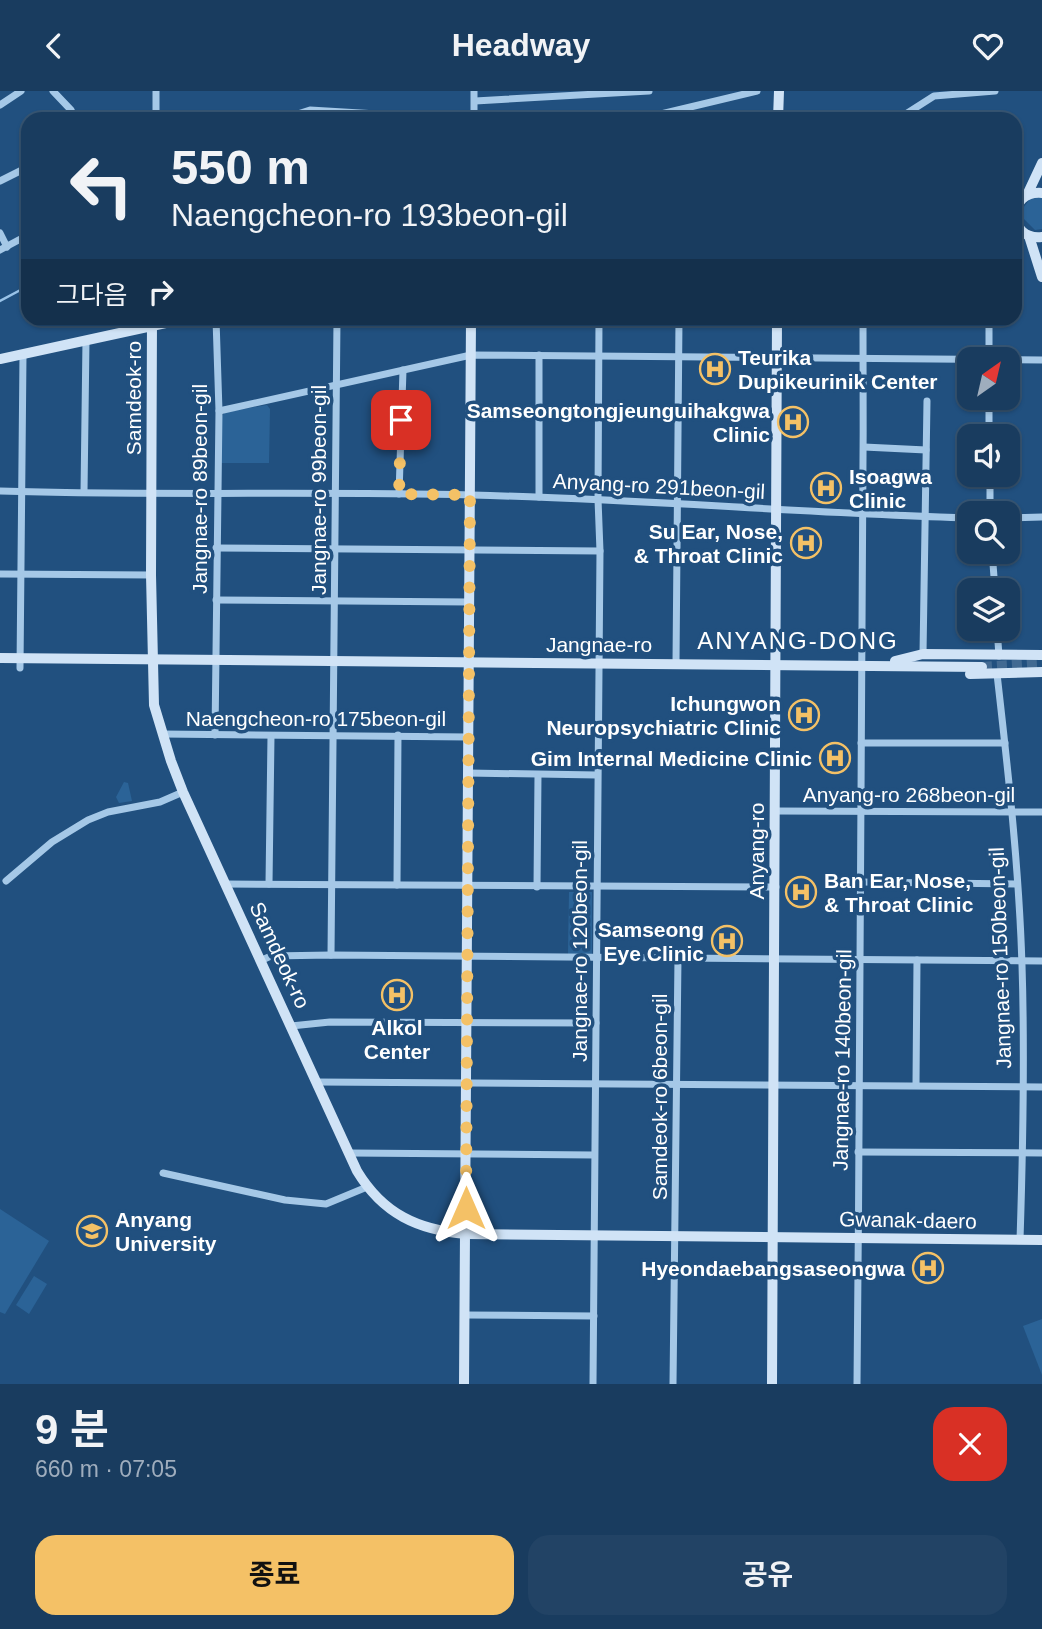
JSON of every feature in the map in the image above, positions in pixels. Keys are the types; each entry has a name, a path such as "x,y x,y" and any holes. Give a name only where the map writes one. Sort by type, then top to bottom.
{"street":[{"path":"0,105 21,91"},
{"path":"53,91 72,112"},
{"path":"156,91 156,112"},
{"path":"474,91 474,112"},
{"path":"475,101 649,91"},
{"path":"669,112 757,91"},
{"path":"778,112 779,91"},
{"path":"909,112 934,96 995,91"},
{"path":"304,112 344,112"},
{"path":"1022,197 1042,163"},
{"path":"0,181 21,170"},
{"path":"1022,199 1042,193"},
{"path":"1022,230 1029,236 1042,277"},
{"path":"0,233 3,249 21,239"},
{"path":"1029,236 1042,237"},
{"path":"0,359 137,326"},
{"name":"Samdeok-ro","path":"152,326 150,575 154,705 183,792 367,1187 409,1221 436,1232 593,1237 773,1237"},
{"name":"Jangnae-ro 89beon-gil","path":"216,326 219,411 217,660"},
{"name":"Jangnae-ro 99beon-gil","path":"331,955 337,326"},
{"path":"464,1384 471,326"},
{"name":"Jangnae-ro 120beon-gil","path":"593,1384 600,551 599,326"},
{"path":"676,663 679,326"},
{"name":"Anyang-ro","path":"772,1384 777,326"},
{"name":"Jangnae-ro 140beon-gil","path":"857,1384 863,326"},
{"path":"989,326 989,347"},
{"path":"84,492 86,340"},
{"path":"20,664 23,355"},
{"path":"219,411 471,355 957,358"},
{"name":"Anyang-ro 291beon-gil","path":"539,355 539,497"},
{"path":"1020,359 1042,360"},
{"path":"399,494 403,370"},
{"path":"923,654 927,401"},
{"path":"864,447 926,450"},
{"name":"Anyang-ro 291beon-gil","path":"0,491 470,495 678,502 776,511 957,517"},
{"path":"1020,518 1042,517"},
{"path":"216,548 600,551"},
{"path":"0,574 150,575"},
{"path":"216,600 469,602"},
{"path":"998,641 999,656"},
{"path":"880,665 923,654 1042,655"},
{"name":"Jangnae-ro","path":"0,658 20,664 217,660 982,667"},
{"path":"215,735 217,660"},
{"path":"880,665 918,672 1042,672"},
{"name":"Jangnae-ro 150beon-gil","path":"997,674 1022,961 1023,1153 1020,1240"},
{"name":"Naengcheon-ro 175beon-gil","path":"162,734 469,737"},
{"path":"269,884 271,736"},
{"path":"397,885 398,736"},
{"path":"861,743 1005,743"},
{"path":"468,773 597,775"},
{"path":"537,887 538,775"},
{"path":"6,881 52,842 88,820 108,812 160,802 183,792"},
{"name":"Anyang-ro 268beon-gil","path":"776,811 1042,812"},
{"path":"860,881 1017,884"},
{"path":"226,884 776,887"},
{"path":"262,960 271,956 331,955 1042,961"},
{"name":"Samdeok-ro 6beon-gil","path":"673,1384 678,958"},
{"path":"916,1085 917,960"},
{"path":"292,1026 330,1021 596,1023"},
{"path":"317,1082 1042,1087"},
{"path":"858,1152 1042,1153"},
{"path":"350,1153 594,1155"},
{"path":"163,1173 285,1200 326,1204 367,1187"},
{"name":"Gwanak-daero","path":"773,1237 1042,1240"},
{"path":"466,1315 594,1316"}],"shaded area":[{"path":"1042,197 1042,229 1035,230 1024,219 1023,208 1030,199"},
{"path":"267,405 270,409 269,463 220,463 222,416 225,412"},
{"path":"124,782 128,783 132,801 119,803 116,797"},
{"path":"569,892 592,892 592,954 568,954"},
{"path":"0,1209 49,1241 5,1314 0,1312"},
{"path":"34,1276 47,1284 29,1314 16,1305"},
{"path":"1042,1319 1042,1375 1023,1326"}],"waterway":[{"path":"0,301 21,290"}],"tunnel":[{"path":"982,667 1042,663"}],"place":[{"name":"Teurika Dupikeurinik Center","path":"715,369"},
{"name":"Samseongtongjeunguihakgwa Clinic","path":"793,422"},
{"name":"Isoagwa Clinic","path":"826,488"},
{"name":"Su Ear, Nose, & Throat Clinic","path":"806,543"},
{"name":"Ichungwon Neuropsychiatric Clinic","path":"804,715"},
{"name":"Gim Internal Medicine Clinic","path":"835,758"},
{"name":"Ban Ear, Nose, & Throat Clinic","path":"801,892"},
{"name":"Samseong Eye Clinic","path":"727,941"},
{"name":"Alkol Center","path":"397,995"},
{"name":"Anyang University","path":"92,1231"},
{"name":"Hyeondaebangsaseongwa","path":"928,1268"}],"district":[{"name":"ANYANG-DONG","path":"798,640"}],"route":[{"path":"401,420 399,494 470,495 466,1208"}]}
